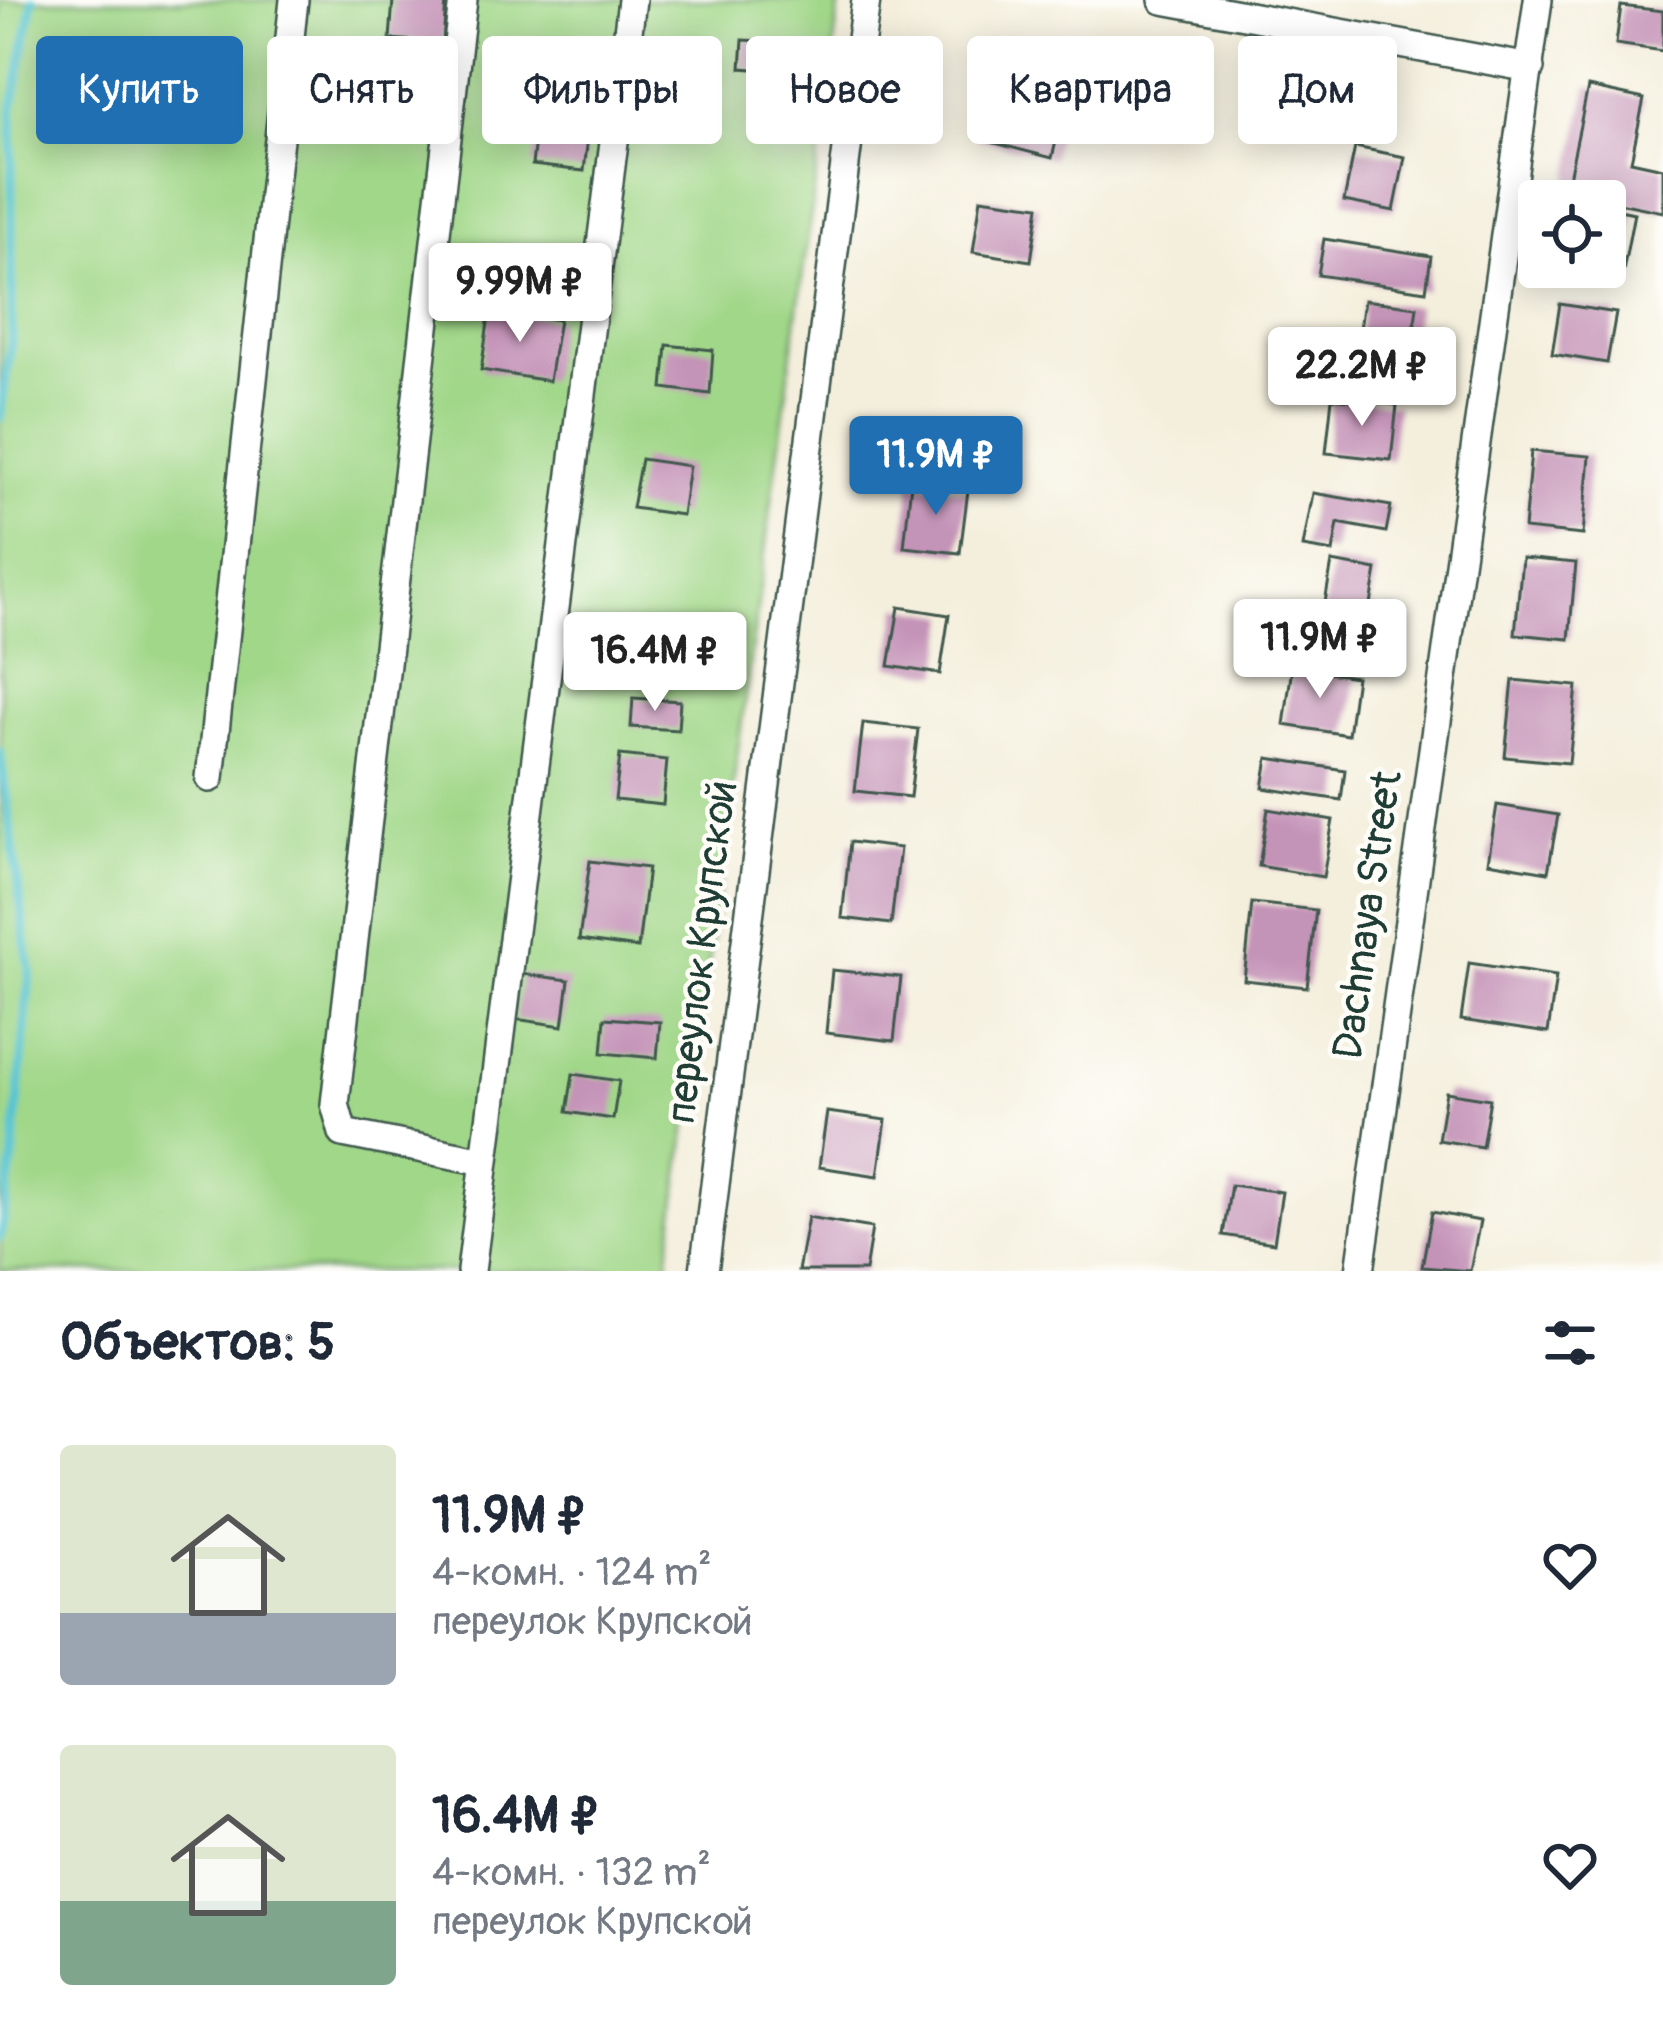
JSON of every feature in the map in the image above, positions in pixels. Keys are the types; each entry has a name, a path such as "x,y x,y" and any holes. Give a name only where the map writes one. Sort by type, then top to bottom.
{"street":[{"path":"210,778 294,0"},
{"path":"463,0 335,1104 343,1133 484,1161"},
{"path":"471,1271 632,0"},
{"name":"переулок Крупской","path":"704,1271 866,0"},
{"path":"1163,0 1530,68"},
{"name":"Dachnaya Street","path":"1360,1271 1538,0"}],"green space":[{"path":"0,0 840,0 835,36 746,36 746,144 820,144 667,1271 0,1271"}],"building":[{"path":"393,0 446,0 443,36 390,36"},
{"path":"1621,6 1663,11 1663,51 1616,44"},
{"path":"743,40 746,40 746,68 741,68"},
{"path":"1588,87 1644,99 1631,161 1663,168 1663,212 1626,204 1626,180 1569,180"},
{"path":"534,144 587,144 584,171 532,165"},
{"path":"998,144 1055,144 1052,158"},
{"path":"1355,147 1405,157 1394,211 1344,201"},
{"path":"981,198 1039,206 1031,261 973,252"},
{"path":"1626,211 1634,213 1626,255"},
{"path":"1324,239 1431,256 1426,291 1318,275"},
{"path":"1364,300 1417,307 1410,358 1357,351"},
{"path":"1560,304 1616,313 1607,363 1552,354"},
{"path":"490,309 559,320 549,381 481,370"},
{"path":"667,345 713,350 710,394 663,388"},
{"path":"1332,398 1397,405 1391,460 1326,453"},
{"path":"1531,451 1590,456 1583,535 1524,529"},
{"path":"641,459 689,466 682,515 632,508"},
{"path":"911,483 968,490 960,553 904,547"},
{"path":"1313,493 1391,506 1386,532 1338,523 1333,552 1303,547"},
{"path":"1522,558 1576,563 1569,639 1515,634"},
{"path":"1332,562 1377,570 1364,645 1319,637"},
{"path":"899,607 949,615 940,674 889,666"},
{"path":"672,633 718,637 716,662 671,659"},
{"path":"1292,668 1356,677 1348,735 1284,725"},
{"path":"1513,680 1577,686 1569,763 1505,757"},
{"path":"633,698 680,701 678,730 631,727"},
{"path":"863,723 918,729 910,797 855,791"},
{"path":"620,755 667,760 663,805 615,800"},
{"path":"1268,758 1345,770 1341,800 1263,788"},
{"path":"1497,805 1558,815 1548,872 1488,862"},
{"path":"1268,809 1333,820 1323,877 1259,866"},
{"path":"850,842 900,848 891,924 842,918"},
{"path":"590,861 648,868 638,948 579,940"},
{"path":"1252,903 1316,910 1307,987 1244,980"},
{"path":"1469,963 1556,976 1548,1033 1461,1020"},
{"path":"832,970 901,977 894,1041 826,1033"},
{"path":"522,974 569,980 563,1026 515,1019"},
{"path":"605,1018 660,1022 657,1058 602,1053"},
{"path":"573,1074 619,1081 613,1119 567,1112"},
{"path":"1446,1092 1490,1099 1482,1147 1438,1140"},
{"path":"827,1112 886,1120 878,1176 819,1167"},
{"path":"1231,1185 1282,1192 1274,1243 1223,1235"},
{"path":"1432,1212 1480,1221 1470,1271 1422,1267"},
{"path":"808,1217 872,1228 865,1271 798,1271"}],"waterway":[{"path":"0,418 12,334 12,112 33,0"},
{"path":"0,752 30,971 13,1159 0,1237"}]}
